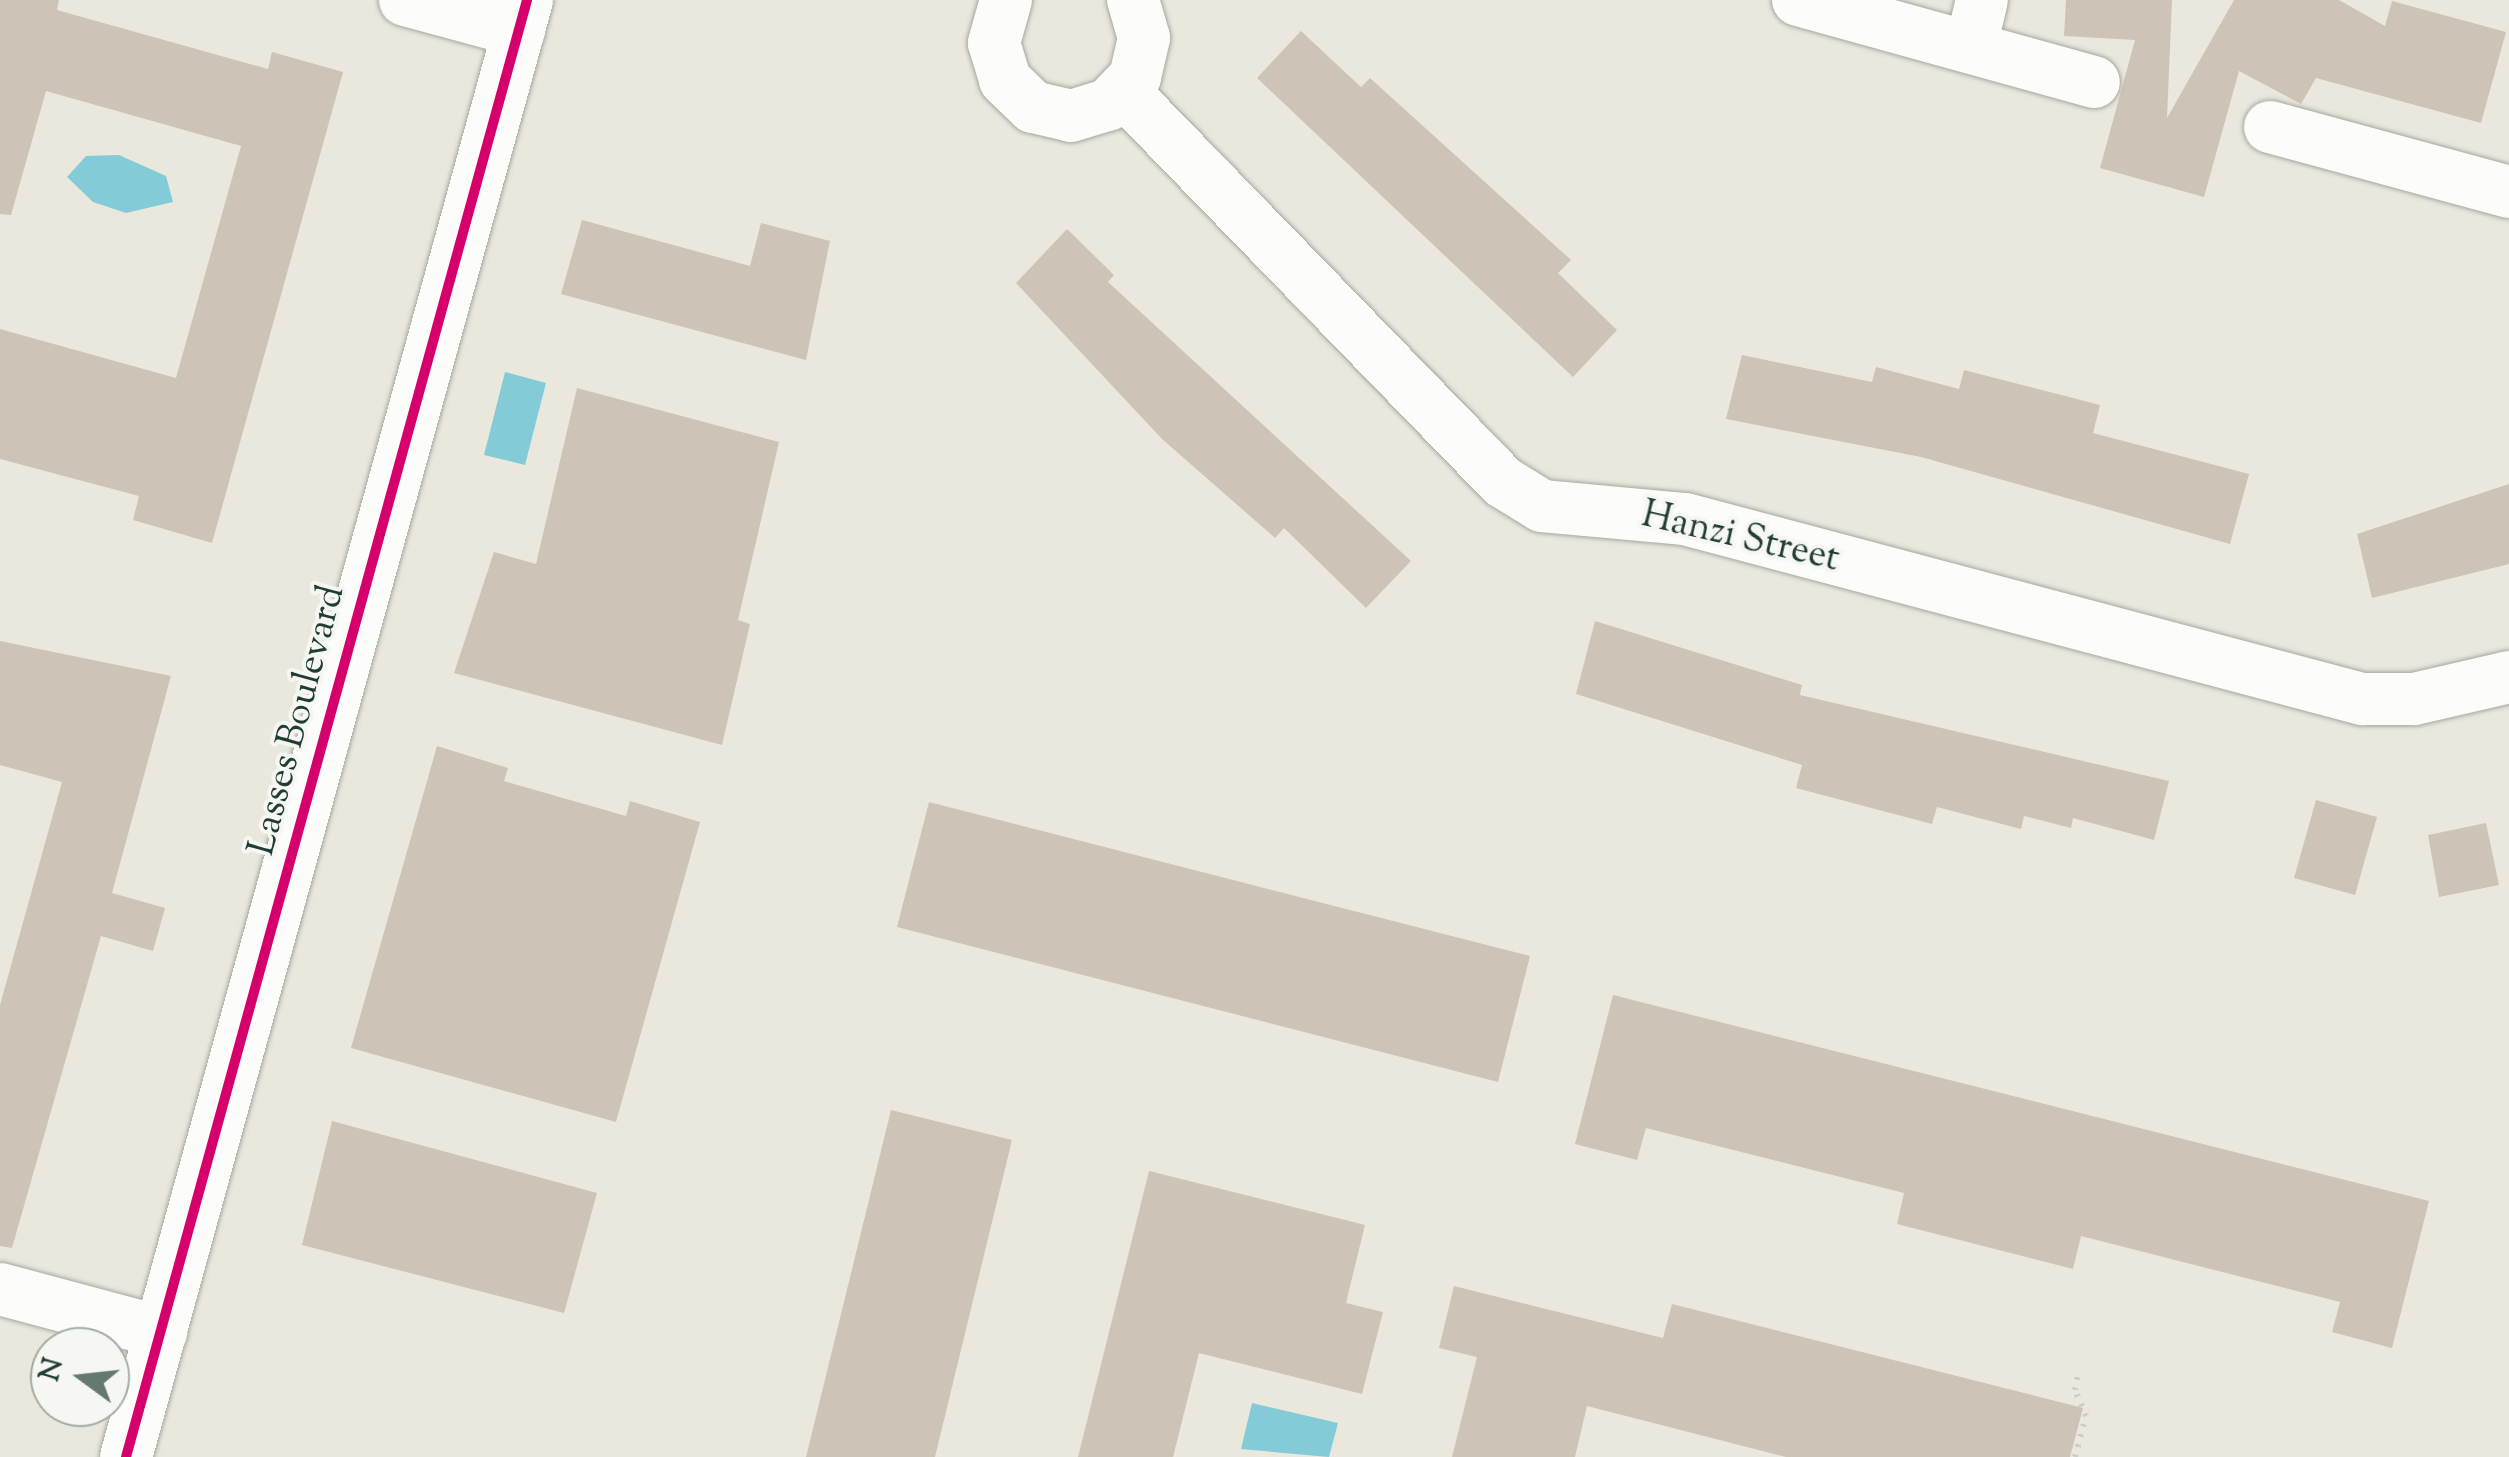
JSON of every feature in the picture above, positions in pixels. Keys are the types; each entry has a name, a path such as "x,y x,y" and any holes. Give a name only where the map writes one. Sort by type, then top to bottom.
{"street":[{"path":"405,0 523,16"},
{"path":"1006,0 994,43 1017,96 1071,116 1124,92 1144,38 1133,0"},
{"path":"1798,0 1976,23 2094,82"},
{"name":"Lasses Boulevard","path":"126,1457 523,16"},
{"name":"Hanzi Street","path":"1124,92 1503,482 1542,506 1685,519 2362,699 2414,699 2509,677"},
{"path":"2270,127 2509,192"},
{"path":"0,1289 161,1332"}],"path":[{"path":"2075,1457 2086,1416 2075,1390 2080,1369"}],"water":[{"path":"119,155 166,176 173,202 126,213 93,202 67,177 86,156"},
{"path":"505,372 546,383 525,465 484,455"},
{"path":"1252,1403 1338,1423 1329,1457 1241,1449"}],"building":[{"path":"0,0 59,0 57,10 268,69 272,52 343,72 212,543 133,520 139,496 0,459 0,329 176,378 241,146 46,91 11,215 0,214"},
{"path":"2066,0 2172,0 2167,118 2234,0 2339,0 2385,26 2392,1 2506,32 2481,123 2316,78 2301,104 2239,71 2204,197 2100,168 2135,40 2064,36"},
{"path":"1301,31 1361,87 1370,78 1571,260 1558,273 1617,330 1573,377 1257,78"},
{"path":"582,220 750,266 761,223 830,241 806,360 561,294"},
{"path":"1067,229 1114,275 1108,282 1411,561 1366,608 1284,528 1275,538 1162,439 1016,283"},
{"path":"1742,355 1872,382 1876,367 1959,389 1964,370 2100,405 2093,433 2249,474 2230,544 1921,457 1726,419"},
{"path":"577,388 779,442 738,620 750,624 722,745 454,673 494,552 536,564"},
{"path":"2509,484 2509,564 2372,598 2357,534"},
{"path":"1595,621 1802,685 1800,695 2169,781 2154,840 2073,818 2071,828 2024,816 2021,829 1937,807 1932,824 1796,788 1802,765 1576,694"},
{"path":"0,641 171,676 112,893 165,908 153,951 101,936 12,1248 0,1246 0,1005 62,782 0,765"},
{"path":"437,746 508,768 504,781 626,816 630,801 700,822 616,1122 351,1048"},
{"path":"2316,800 2377,817 2355,895 2294,878"},
{"path":"929,802 1530,956 1498,1082 897,927"},
{"path":"2486,823 2499,885 2439,897 2428,835"},
{"path":"1613,995 2429,1201 2392,1348 2332,1332 2340,1302 2081,1236 2073,1269 1897,1224 1904,1193 1646,1128 1637,1160 1575,1144"},
{"path":"891,1110 1012,1140 935,1457 806,1457"},
{"path":"332,1121 597,1193 564,1313 302,1245"},
{"path":"1149,1171 1365,1225 1346,1303 1383,1312 1362,1394 1199,1353 1173,1457 1078,1457"},
{"path":"1454,1286 1663,1338 1672,1304 2083,1408 2070,1457 1786,1457 1587,1406 1575,1457 1452,1457 1477,1357 1439,1348"}],"cycle path":[{"path":"126,1457 527,0"}]}
